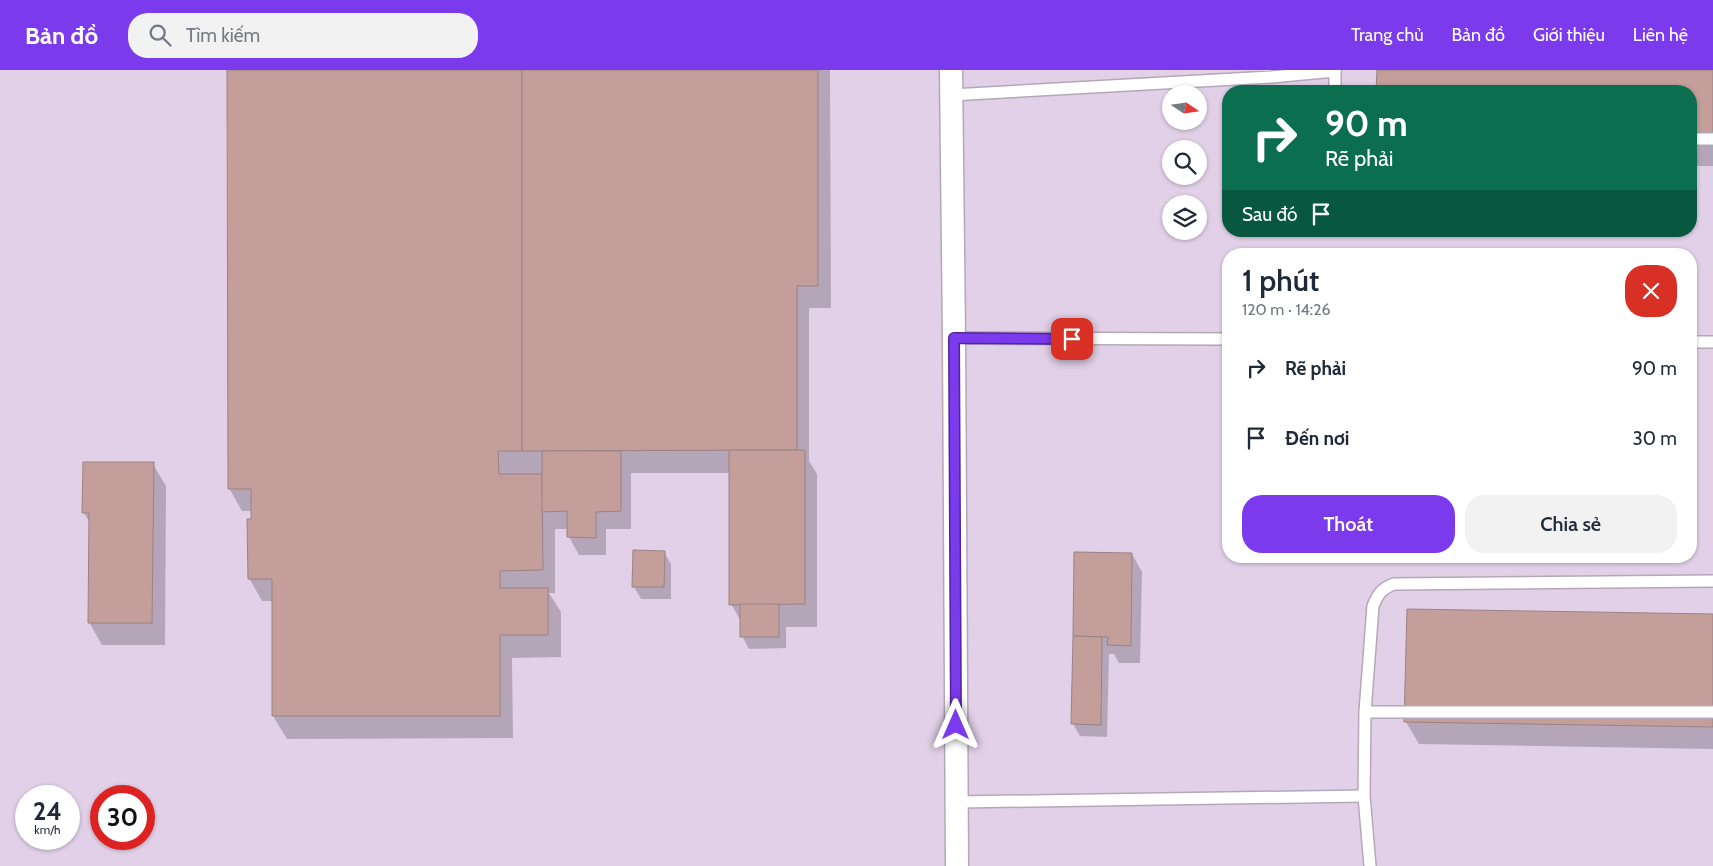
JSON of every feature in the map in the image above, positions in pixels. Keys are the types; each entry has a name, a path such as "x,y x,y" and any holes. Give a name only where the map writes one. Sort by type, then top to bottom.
{"street":[{"path":"951,70 957,866"}],"lane":[{"path":"951,95 1270,77 1335,70 1336,85"},
{"path":"1697,139 1713,139"},
{"path":"954,338 1222,339"},
{"path":"1697,342 1713,342"},
{"path":"1370,866 1364,796 1365,712 1373,606 1377,595 1384,588 1394,584 1713,582"},
{"path":"1365,712 1713,712"},
{"path":"957,802 1364,796"}],"shaded area":[{"path":"0,70 1713,70 1713,866 0,866"}],"building":[{"path":"227,70 522,70 522,451 498,451 499,474 542,474 543,570 500,571 500,588 548,588 548,635 500,635 500,716 272,716 272,579 248,579 247,519 251,519 251,489 228,489"},
{"path":"522,70 818,70 818,286 797,286 797,450 522,451"},
{"path":"1377,70 1713,70 1713,143 1697,143 1697,85 1376,85"},
{"path":"729,450 805,450 805,604 729,605"},
{"path":"542,451 621,451 621,511 596,512 596,538 567,537 567,511 542,512"},
{"path":"83,462 154,462 152,623 88,623 89,513 82,513"},
{"path":"633,550 665,551 664,587 632,587"},
{"path":"1074,552 1132,553 1131,646 1107,645 1108,637 1073,636"},
{"path":"740,604 779,604 779,637 740,637"},
{"path":"1407,609 1713,614 1713,727 1404,722"},
{"path":"1073,636 1102,637 1101,725 1071,724"}],"route":[{"path":"956,725 954,338 1072,339"}]}
